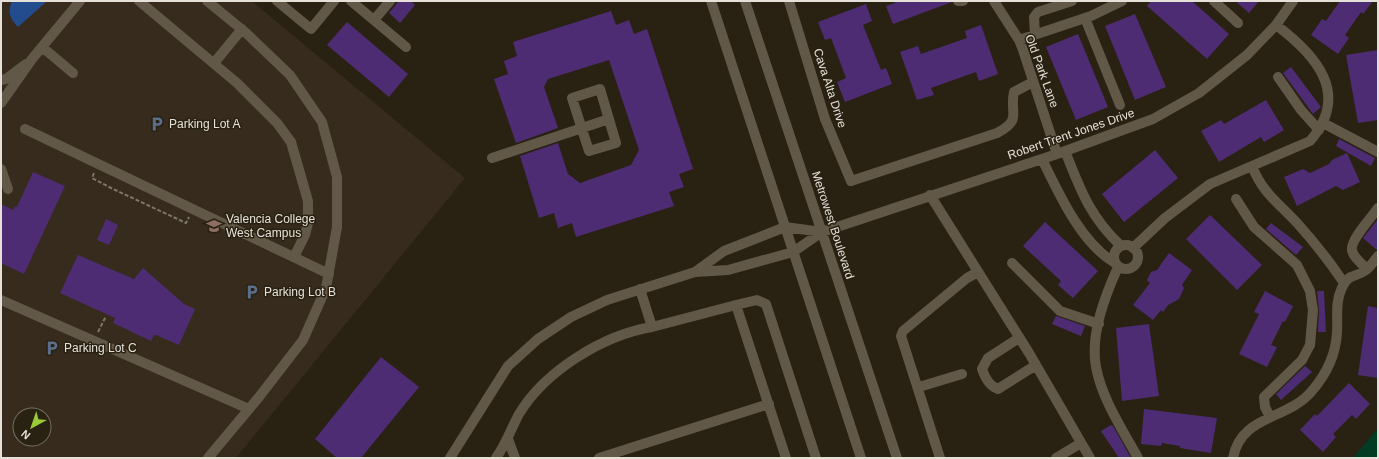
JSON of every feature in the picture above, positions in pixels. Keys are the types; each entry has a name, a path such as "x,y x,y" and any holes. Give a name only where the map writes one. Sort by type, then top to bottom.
{"street":[{"path":"1,103 32,59 80,1"},
{"path":"139,1 214,63 246,92 276,123 291,142 308,201 308,223 305,235 294,257"},
{"path":"207,1 242,29 290,75 322,122 337,177 337,227 326,288 302,340 249,409 208,458"},
{"path":"277,1 311,30 334,1"},
{"path":"351,1 406,47"},
{"path":"374,20 390,1"},
{"path":"711,1 861,458"},
{"name":"Metrowest Boulevard","path":"745,1 897,458"},
{"name":"Cava Alta Drive","path":"789,1 825,119 851,181 997,133 1008,127 1014,118 1014,92 1033,82"},
{"path":"958,1 963,1"},
{"name":"Old Park Lane","path":"994,1 1019,40 1033,82 1061,153 1084,200 1103,227 1121,246"},
{"path":"1035,35 1034,17 1038,12 1072,1"},
{"path":"1019,40 1085,18 1105,5 1122,1"},
{"path":"1214,1 1238,23"},
{"name":"Robert Trent Jones Drive","path":"794,252 822,232 930,195 1061,153 1153,119 1199,93 1247,55 1276,25 1294,1"},
{"path":"1085,18 1120,105"},
{"path":"1134,248 1165,218 1210,184 1310,141 1321,127 1330,100 1326,82 1320,68 1296,40 1276,25"},
{"path":"214,63 242,29"},
{"path":"42,47 73,73"},
{"path":"1,80 6,79 32,59"},
{"path":"1278,77 1301,110 1321,127 1378,152"},
{"path":"600,89 616,143 589,151 581,128 572,98 600,89"},
{"path":"492,158 609,119"},
{"path":"25,129 329,274"},
{"path":"1042,159 1058,192 1084,234 1104,257 1117,265 1125,269 1134,266 1138,256 1134,248 1128,245 1121,246 1115,251 1114,255 1117,265 1095,336 1096,366 1109,406 1138,458"},
{"path":"1252,166 1258,182 1316,243 1344,283"},
{"path":"1,169 8,189"},
{"path":"930,195 1020,338 1090,458"},
{"path":"1236,199 1254,226 1297,265 1310,291 1313,310 1310,345 1302,360 1264,397 1265,407 1270,417"},
{"path":"1367,269 1352,252 1351,248 1353,240 1378,208"},
{"path":"695,272 724,251 785,227"},
{"name":"Robert Trent Jones Drive","path":"785,227 822,232"},
{"path":"450,458 508,366 538,339 573,316 607,300 695,272 728,270 794,252"},
{"path":"1232,458 1242,436 1249,428 1292,408 1310,393 1323,376 1335,351 1337,304 1344,283 1350,276 1367,269 1378,256"},
{"path":"1012,263 1060,311 1099,324"},
{"path":"940,458 919,387 901,336 903,330 967,278 978,272"},
{"path":"640,289 652,328"},
{"path":"1,300 249,409"},
{"path":"496,458 508,438 519,414 537,391 556,373 594,347 638,330 652,328 757,300 766,304 816,458"},
{"path":"736,305 786,458"},
{"path":"1020,338 988,358 982,369 986,378 994,387 998,389 1036,365"},
{"path":"919,387 962,374"},
{"path":"599,458 769,404"},
{"path":"508,438 515,458"},
{"path":"1056,458 1082,443"}],"path":[{"path":"95,172 92,178 186,223 190,216"},
{"path":"98,332 106,316"}],"shaded area":[{"name":"Valencia College West Campus","path":"1,1 252,1 465,178 236,458 1,458"}],"green space":[{"path":"1378,428 1378,458 1353,458"}],"water":[{"path":"12,1 47,1 18,27 10,15"}],"building":[{"path":"399,1 411,1 415,5 400,23 389,13"},
{"path":"895,1 952,2 893,24 886,6 895,3"},
{"path":"1151,1 1192,1 1229,34 1207,59 1147,6"},
{"path":"1235,1 1259,1 1249,13"},
{"path":"1340,1 1373,1 1363,14 1361,12 1345,35 1349,38 1338,54 1311,35 1322,19 1326,21"},
{"path":"866,4 872,21 863,25 881,70 886,68 892,84 845,102 837,82 846,78 831,38 825,40 818,22"},
{"path":"611,11 616,25 629,20 634,34 647,29 693,169 679,174 684,187 669,192 674,206 576,237 572,223 558,228 554,213 539,218 520,156 558,143 568,174 580,183 631,165 639,150 609,60 548,79 544,87 558,128 516,143 494,79 508,74 504,61 517,56 513,42"},
{"path":"1135,14 1166,87 1135,100 1105,26"},
{"path":"347,22 408,74 389,97 327,45"},
{"path":"981,25 998,74 979,81 976,72 931,88 934,95 917,100 900,52 918,46 921,54 967,38 965,31"},
{"path":"1078,34 1108,107 1076,120 1046,47"},
{"path":"1378,50 1378,120 1358,123 1346,55"},
{"path":"1291,67 1321,107 1313,114 1283,73"},
{"path":"1266,100 1284,130 1264,142 1261,137 1219,162 1201,131 1221,120 1224,124"},
{"path":"1339,139 1375,158 1371,166 1336,146"},
{"path":"1155,150 1178,178 1124,222 1102,194"},
{"path":"1347,153 1360,182 1343,190 1336,186 1297,206 1284,177 1303,169 1310,173"},
{"path":"33,172 65,186 24,274 1,263 1,204 13,210 15,206 17,207"},
{"path":"1210,215 1262,265 1237,290 1186,239"},
{"path":"106,219 118,225 109,245 97,240"},
{"path":"1378,219 1378,250 1377,250 1363,238"},
{"path":"1045,222 1098,271 1073,298 1058,285 1061,281 1023,246"},
{"path":"1271,223 1303,247 1296,255 1266,229"},
{"path":"1169,253 1192,270 1182,285 1184,288 1179,299 1168,305 1163,312 1161,310 1153,320 1133,305 1150,283 1147,280 1151,272 1157,270"},
{"path":"78,255 134,279 143,268 184,304 195,309 179,345 156,335 154,335 151,341 113,323 115,318 60,293"},
{"path":"1265,291 1293,306 1285,322 1283,321 1271,345 1277,347 1267,367 1239,354 1259,314 1254,312"},
{"path":"1317,291 1324,291 1326,332 1318,332 1319,310"},
{"path":"1368,306 1378,308 1378,378 1358,375"},
{"path":"1056,316 1085,326 1081,336 1052,324"},
{"path":"1149,324 1159,396 1122,401 1116,328"},
{"path":"381,357 419,387 361,458 337,458 315,439"},
{"path":"1305,366 1312,372 1281,400 1276,394"},
{"path":"1349,383 1370,404 1356,419 1352,415 1333,434 1336,437 1323,452 1300,430 1315,414 1317,416"},
{"path":"1144,409 1217,418 1211,453 1180,448 1180,446 1162,443 1161,446 1141,444"},
{"path":"1111,425 1131,458 1119,458 1101,431"}],"place":[{"name":"Parking Lot A","path":"157,124"},
{"name":"Valencia College West Campus","path":"214,226"},
{"name":"Parking Lot B","path":"252,292"},
{"name":"Parking Lot C","path":"52,348"}]}
